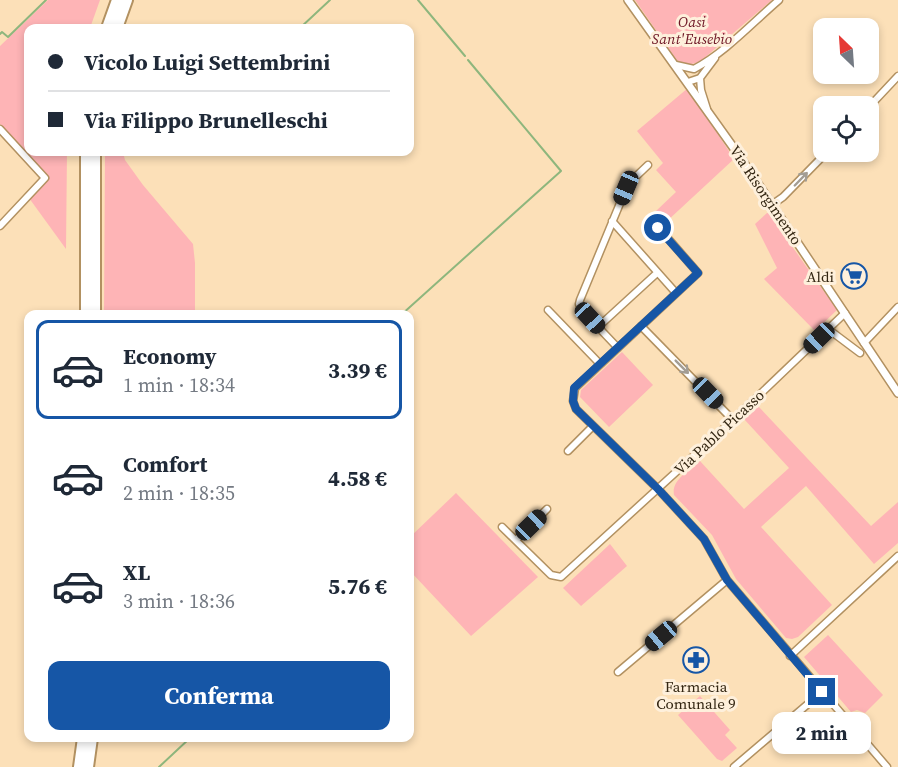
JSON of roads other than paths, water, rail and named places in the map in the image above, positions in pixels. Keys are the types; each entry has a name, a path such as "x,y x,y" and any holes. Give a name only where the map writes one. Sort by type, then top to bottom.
{"highway":[{"path":"108,24 117,0"},
{"path":"118,24 127,0"},
{"path":"86,156 86,310"},
{"path":"95,156 95,310"},
{"path":"79,767 82,742"},
{"path":"88,767 91,742"}],"street":[{"name":"Via Risorgimento","path":"628,0 773,204 898,393"},
{"path":"687,81 694,69 717,55 779,0"},
{"path":"687,81 700,78 717,55"},
{"path":"676,65 694,69"},
{"path":"879,96 898,76"},
{"path":"700,78 702,96 708,110"},
{"path":"0,129 24,155"},
{"path":"0,226 45,178 25,156"},
{"path":"773,204 783,197 817,162"},
{"path":"618,348 579,304 630,181 648,165"},
{"path":"612,221 676,292"},
{"path":"658,228 698,273 574,388 576,409 658,489 704,539 727,580 887,767"},
{"path":"598,327 657,273"},
{"path":"864,343 898,308"},
{"path":"548,310 600,364"},
{"name":"Via Pablo Picasso","path":"502,527 550,575 561,577 733,420 845,313"},
{"path":"641,326 733,420"},
{"path":"828,329 860,353"},
{"path":"568,451 593,426"},
{"path":"516,540 547,509"},
{"path":"790,656 898,556"},
{"path":"618,672 727,580"},
{"path":"734,767 822,692"}],"waterway":[{"path":"0,34 2,32 8,37 46,0"},
{"path":"304,24 330,0"},
{"path":"418,0 465,56"},
{"path":"407,310 561,171 468,60"},
{"path":"159,767 186,742"}],"place":[{"name":"Aldi","path":"854,276"},
{"name":"Farmacia Comunale 9","path":"696,660"}],"park label":[{"name":"Oasi Sant'Eusebio","path":"692,30"}]}
